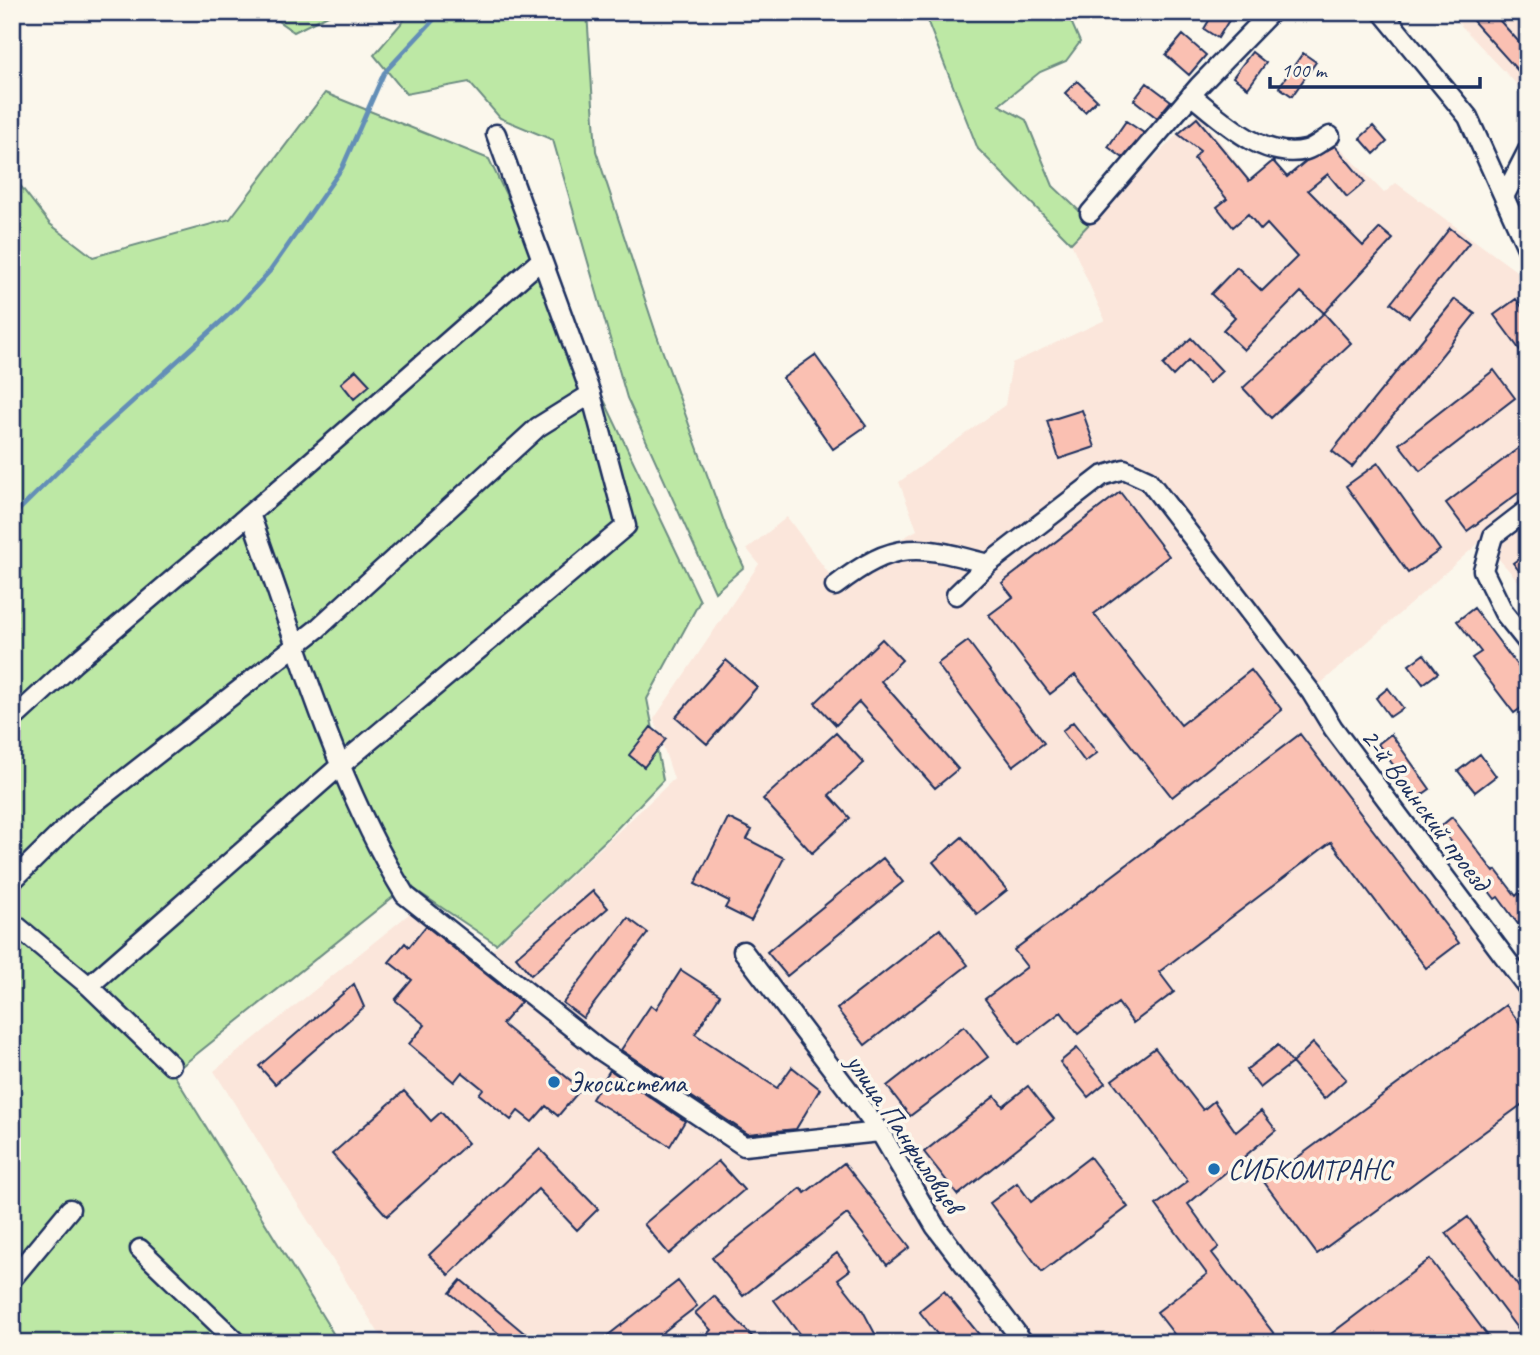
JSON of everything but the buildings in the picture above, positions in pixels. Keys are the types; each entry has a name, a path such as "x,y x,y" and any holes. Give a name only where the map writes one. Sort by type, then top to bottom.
{"street":[{"path":"1090,213 1191,95 1271,12"},
{"path":"1382,12 1468,117 1528,250"},
{"path":"1191,95 1234,129 1264,146 1282,151 1307,150 1330,136"},
{"path":"89,985 341,765 626,526 591,394 496,134"},
{"path":"1504,197 1528,150"},
{"path":"12,720 73,664 541,261"},
{"path":"12,881 79,815 298,644 538,427 591,394"},
{"name":"2-й Воинский проезд","path":"956,595 988,564 1102,476 1124,469 1148,480 1311,692 1333,728 1528,988"},
{"path":"1528,509 1493,536 1483,570 1504,613 1528,643"},
{"path":"250,514 341,765 384,860 405,895 600,1050 744,1146 880,1132"},
{"path":"835,586 856,570 904,549 940,550 988,564"},
{"path":"12,922 89,985 172,1065"},
{"name":"улица Панфиловцев","path":"743,951 880,1132 935,1226 1024,1343"},
{"path":"12,1279 69,1209"},
{"path":"139,1249 237,1343"}],"shaded area":[{"path":"1448,12 1528,12 1528,96"},
{"path":"1198,113 1251,181 1272,160 1290,178 1331,138 1384,193 1396,183 1519,273 1528,284 1528,592 1482,540 1317,687 1528,971 1528,1343 385,1343 214,1071 419,906 487,955 674,779 654,719 759,564 747,549 787,517 832,578 917,530 899,482 1005,405 1012,363 1105,320 1071,243"}],"green space":[{"path":"265,12 334,12 294,32"},
{"path":"411,12 587,12 596,151 656,333 727,530 744,567 715,592 627,398 553,140 500,118 469,82 406,94 374,55"},
{"path":"928,12 1067,12 1080,42 1066,61 1040,72 999,105 1026,120 1053,186 1091,222 1071,243 978,149 929,25"},
{"path":"325,93 489,159 700,601 647,699 663,780 608,838 496,944 408,885 173,1073 339,1343 12,1343 12,175 50,224 93,257 230,219"}],"waterway":[{"path":"12,517 91,439 236,308 270,271 342,168 384,73 441,12"}],"place":[{"name":"Экосистема","path":"554,1082"},
{"name":"СИБКОМТРАНС","path":"1214,1169"}]}
